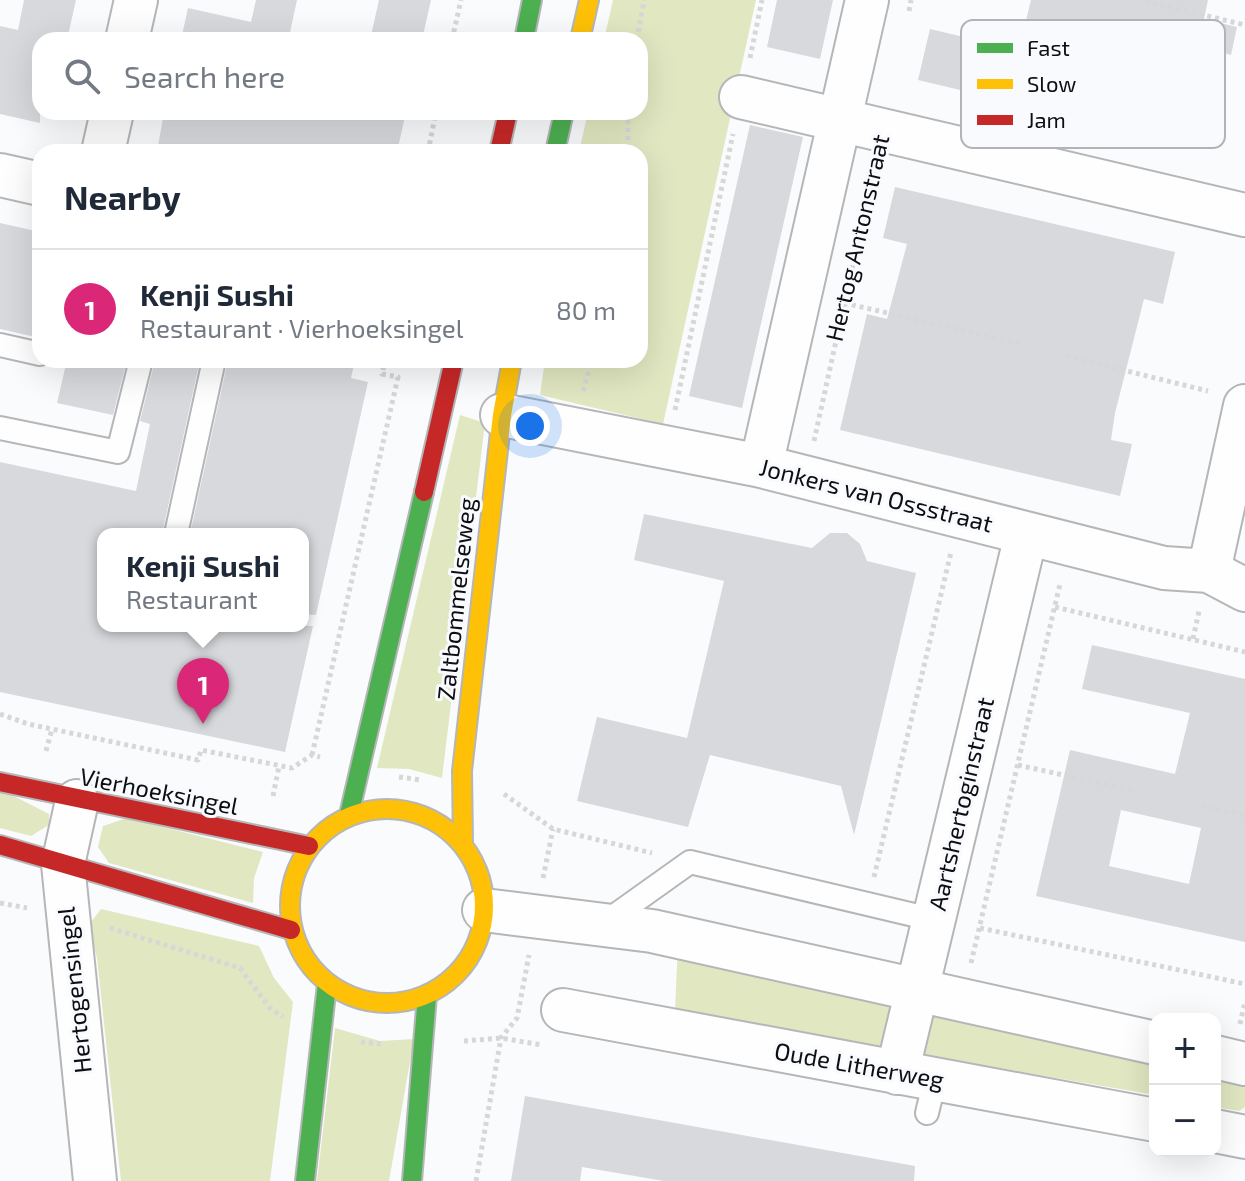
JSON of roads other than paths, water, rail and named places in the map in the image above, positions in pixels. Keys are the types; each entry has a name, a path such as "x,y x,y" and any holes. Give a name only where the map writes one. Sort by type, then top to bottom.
{"main road":[{"path":"526,32 532,0"},
{"path":"582,32 589,0"},
{"path":"501,144 506,120"},
{"path":"557,144 562,120"},
{"name":"Zaltbommelseweg","path":"349,815 452,368"},
{"name":"Zaltbommelseweg","path":"463,845 462,783 502,415 511,368"},
{"name":"Vierhoeksingel","path":"0,782 77,801 309,846"},
{"path":"369,809 411,811 449,830 463,845 480,876 484,910 481,930 465,964 427,995 402,1002 363,1001 327,984 305,959 291,930 290,891 297,868 309,846 327,828 349,815 369,809"},
{"path":"0,845 291,930"},
{"path":"305,1181 327,984"},
{"path":"412,1181 427,995"}],"street":[{"path":"129,32 136,0"},
{"name":"Hertog Antonstraat","path":"761,466 867,0"},
{"name":"Hertog Antonstraat","path":"741,97 840,119"},
{"path":"840,119 961,148"},
{"path":"105,144 110,120"},
{"path":"963,148 1245,215"},
{"path":"0,175 32,182"},
{"path":"1209,571 1230,399"},
{"name":"Jonkers van Ossstraat","path":"502,415 761,466 1164,568 1209,571 1245,590"},
{"name":"Aartshertoginstraat","path":"920,1089 918,989 1026,535"},
{"name":"Hertogensingel","path":"77,801 63,864 95,1181"},
{"path":"484,910 652,931 1149,1042"},
{"name":"Oude Litherweg","path":"563,1010 920,1089 1149,1119"},
{"path":"1221,1058 1245,1064"},
{"path":"1221,1132 1245,1137"}],"lane":[{"path":"0,345 32,352"},
{"path":"0,428 118,452 139,368"},
{"path":"177,528 212,368"},
{"path":"602,924 690,862 935,920"}],"place":[{"name":"Kenji Sushi","path":"203,724"}]}
